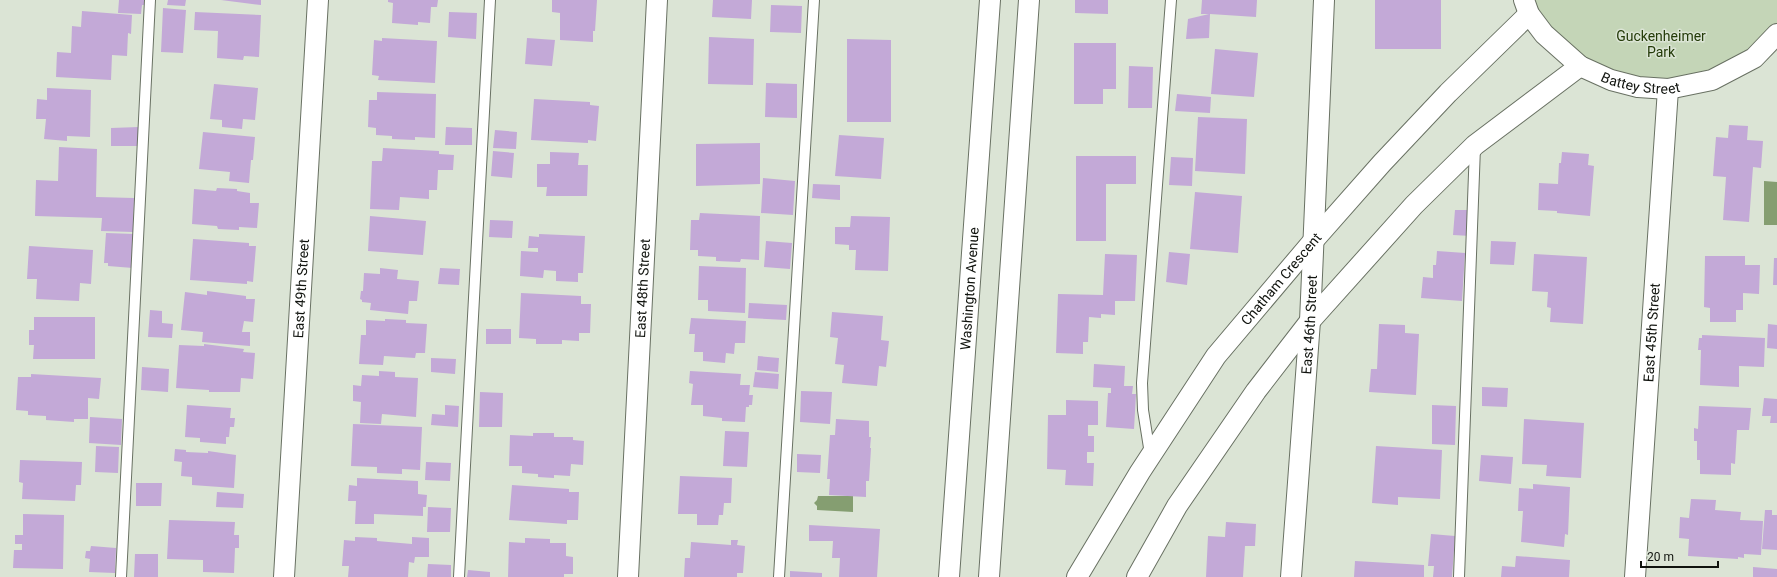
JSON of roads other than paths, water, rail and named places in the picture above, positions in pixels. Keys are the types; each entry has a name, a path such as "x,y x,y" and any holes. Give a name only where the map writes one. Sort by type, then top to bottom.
{"street":[{"name":"East 49th Street","path":"284,577 318,0"},
{"name":"East 48th Street","path":"628,577 658,0"},
{"name":"Washington Avenue","path":"950,577 990,0"},
{"path":"989,577 1029,0"},
{"name":"East 46th Street","path":"1290,577 1310,321 1324,0"},
{"name":"Chatham Crescent","path":"1077,577 1150,457 1216,356 1314,240 1382,163 1526,7"},
{"name":"Battey Street","path":"1526,7 1544,34 1580,66 1611,80 1638,87 1668,89 1712,80 1754,58 1777,34"},
{"path":"1137,577 1177,506 1256,391 1310,321 1414,205 1475,145 1580,66"},
{"name":"East 45th Street","path":"1635,577 1668,89"}],"lane":[{"path":"121,577 150,0"},
{"path":"459,577 490,0"},
{"path":"779,577 814,0"},
{"path":"1150,457 1143,410 1142,383 1170,0"},
{"path":"1459,577 1475,145"}],"park label":[{"name":"Guckenheimer Park","path":"1661,44"}]}
